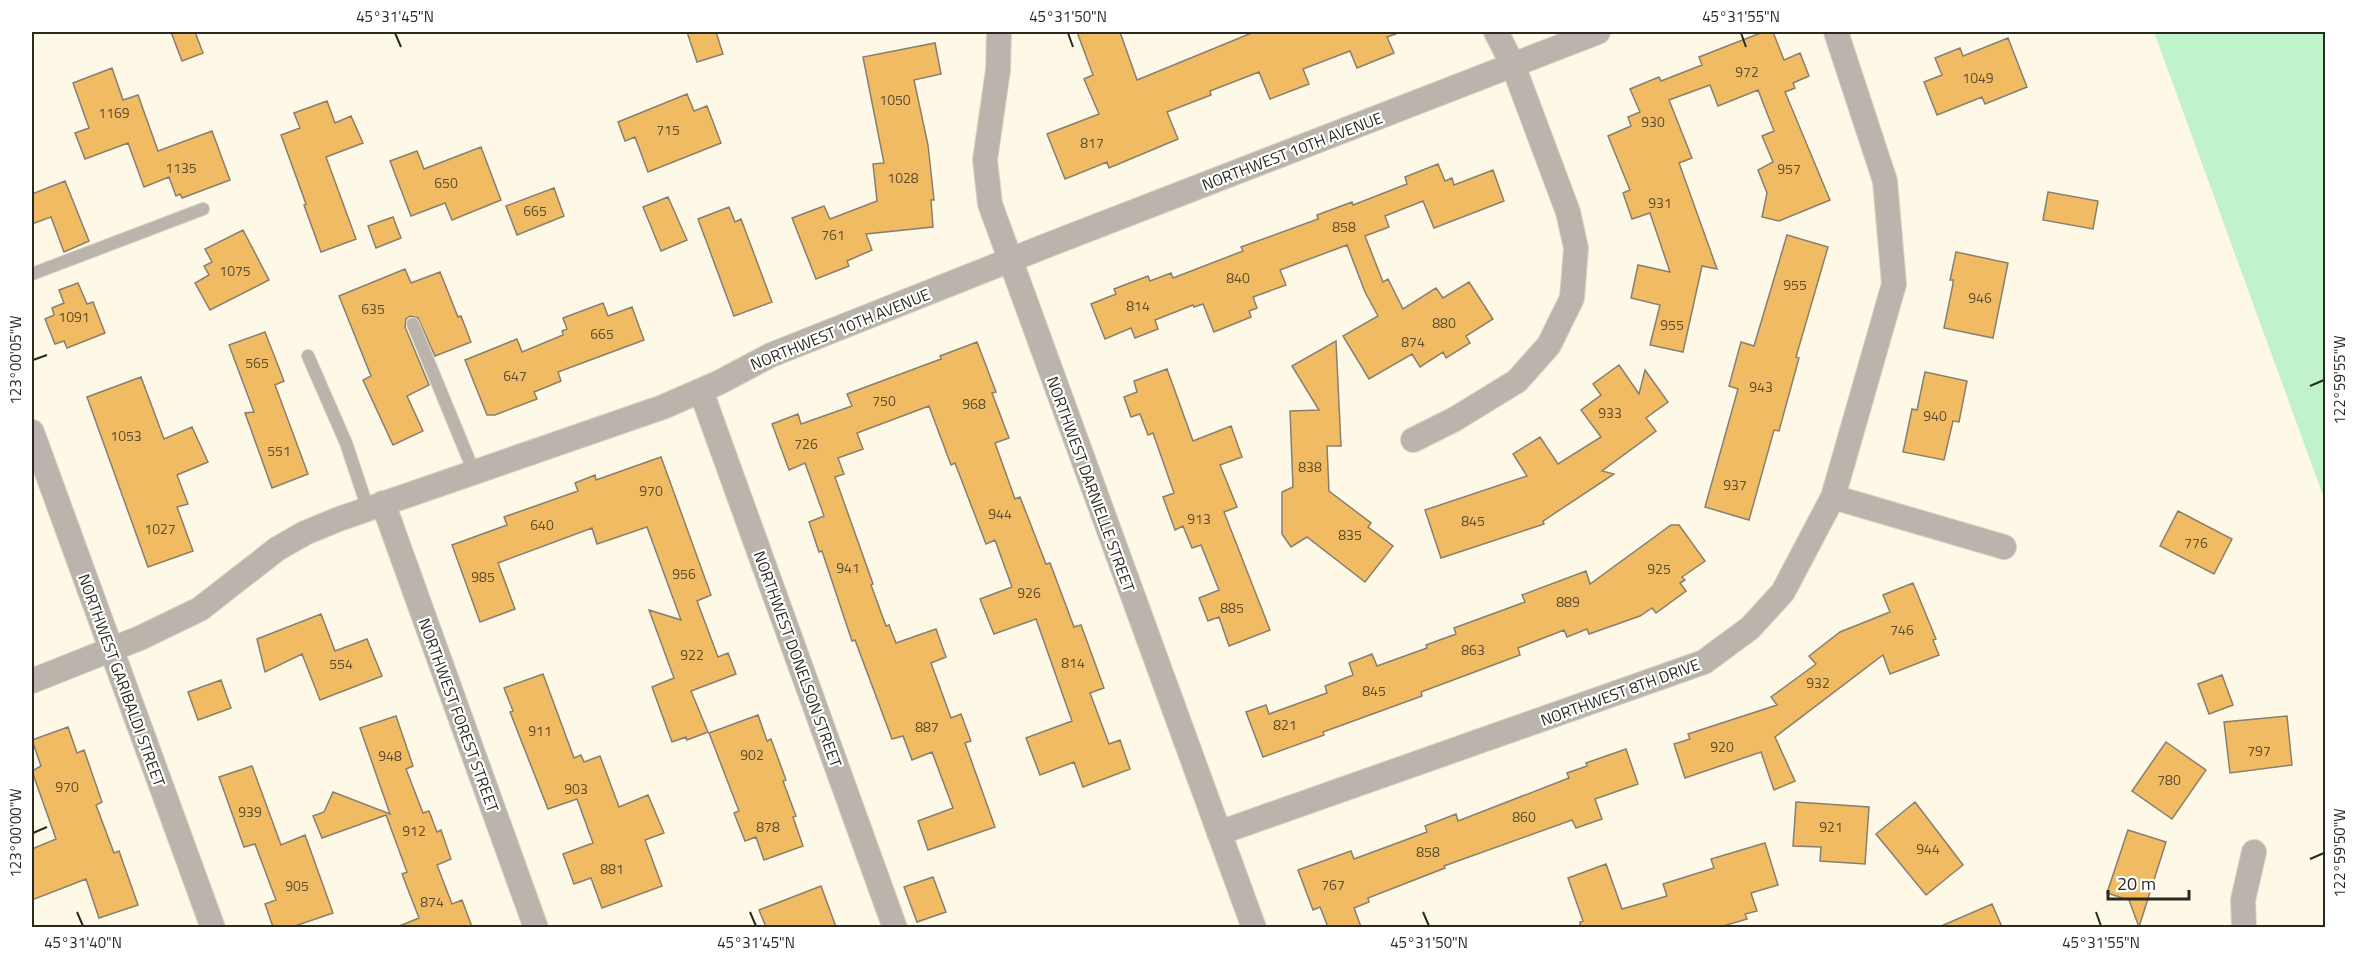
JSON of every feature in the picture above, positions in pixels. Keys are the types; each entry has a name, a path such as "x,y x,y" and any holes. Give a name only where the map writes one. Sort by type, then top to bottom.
{"street":[{"name":"NORTHWEST DARNIELLE STREET","path":"999,32 998,70 985,160 990,204 1254,927"},
{"path":"1413,440 1455,419 1517,381 1549,345 1572,298 1576,248 1568,212 1513,65 1496,32"},
{"name":"NORTHWEST 10TH AVENUE","path":"32,681 140,638 200,609 277,549 305,533 376,506 663,407 701,391 771,355 1009,260 1598,32"},
{"name":"NORTHWEST 8TH DRIVE","path":"1219,833 1704,662 1750,628 1783,592 1833,497 1894,284 1885,181 1836,32"},
{"name":"NORTHWEST DONELSON STREET","path":"701,391 895,927"},
{"name":"NORTHWEST GARIBALDI STREET","path":"32,432 213,927"},
{"path":"1833,497 2004,547"},
{"name":"NORTHWEST FOREST STREET","path":"376,506 536,927"},
{"path":"2244,927 2243,900 2254,852"}],"lane":[{"path":"32,274 203,209"},
{"path":"413,324 474,472"},
{"path":"308,356 376,506"}],"green space":[{"path":"2154,32 2325,32 2325,501"}],"building":[{"path":"171,32 195,32 203,53 182,61"},
{"path":"687,32 716,32 723,54 697,62"},
{"path":"1077,32 1120,32 1137,80 1254,32 1396,32 1396,34 1387,37 1394,53 1357,68 1350,51 1303,69 1309,84 1270,99 1259,72 1210,91 1211,95 1167,112 1178,139 1109,168 1107,162 1065,179 1047,134 1099,114 1084,79 1093,75"},
{"path":"1763,32 1773,32 1784,60 1800,53 1809,76 1793,83 1795,88 1785,92 1830,200 1779,221 1762,217 1767,193 1758,170 1773,162 1762,136 1774,131 1758,90 1718,106 1710,85 1669,100 1692,158 1679,163 1717,269 1702,266 1683,352 1650,345 1660,305 1631,298 1638,265 1670,272 1650,213 1632,219 1623,193 1630,190 1608,136 1631,126 1628,117 1640,112 1630,89 1659,77 1661,81 1702,65 1699,57"},
{"path":"2008,38 2027,87 1985,104 1982,97 1937,115 1924,82 1942,75 1935,58 1960,48 1963,56"},
{"path":"935,43 941,74 914,80 928,145 934,200 931,200 933,227 866,234 872,250 847,261 849,266 816,279 792,218 824,206 830,219 877,201 873,164 884,163 863,57"},
{"path":"112,68 123,100 138,95 158,151 212,131 230,180 182,198 180,194 176,196 169,177 144,187 128,143 85,159 75,133 89,128 73,83"},
{"path":"687,94 694,111 707,106 721,143 648,172 635,137 625,141 618,122"},
{"path":"327,101 335,123 351,116 363,143 326,157 356,239 321,252 281,135 300,128 294,113"},
{"path":"481,147 501,200 452,220 445,203 411,216 390,161 417,151 424,169"},
{"path":"1438,164 1445,181 1452,178 1454,185 1493,170 1504,201 1434,228 1423,201 1385,216 1389,227 1365,236 1383,282 1388,279 1403,309 1436,288 1443,298 1469,282 1493,319 1466,336 1470,343 1446,358 1443,352 1420,367 1412,354 1369,379 1343,336 1378,316 1365,292 1347,245 1280,270 1286,285 1253,297 1257,308 1249,311 1251,317 1214,332 1203,304 1194,307 1193,305 1155,320 1158,329 1135,338 1131,328 1105,339 1091,304 1116,294 1114,289 1148,276 1150,281 1171,273 1173,278 1243,251 1241,247 1318,219 1317,215 1352,202 1353,205 1407,184 1405,177"},
{"path":"65,181 89,241 64,252 51,217 32,224 32,194"},
{"path":"554,188 564,216 517,235 506,206"},
{"path":"2048,192 2098,201 2093,229 2043,220"},
{"path":"668,197 687,240 661,251 643,207"},
{"path":"729,207 735,222 741,219 772,302 734,316 698,219"},
{"path":"393,217 401,238 376,248 368,226"},
{"path":"243,230 269,280 210,310 195,283 209,275 204,266 212,262 205,249"},
{"path":"1787,235 1828,247 1796,357 1799,358 1779,431 1774,430 1749,520 1705,507 1738,389 1729,386 1741,342 1754,346"},
{"path":"1956,252 2008,263 1993,338 1944,328 1953,284 1953,280 1950,280"},
{"path":"405,269 411,283 440,272 471,342 435,356 418,318 410,316 406,319 405,327 429,385 407,396 423,431 393,445 363,380 371,376 339,296"},
{"path":"78,283 87,304 93,302 105,333 67,348 64,341 55,344 45,319 54,315 52,308 64,303 59,290"},
{"path":"603,303 608,316 632,307 644,340 558,372 561,381 534,392 537,399 495,415 487,415 465,360 517,339 522,352 563,335 562,331 567,329 563,318"},
{"path":"265,332 284,381 275,385 308,474 272,488 245,413 254,412 229,345"},
{"path":"1336,341 1341,446 1327,446 1329,491 1371,523 1368,527 1393,546 1365,582 1307,537 1291,547 1282,534 1282,492 1293,487 1290,411 1319,410 1292,366"},
{"path":"977,342 996,392 992,393 1009,438 995,443 1015,499 1020,497 1046,564 1050,563 1074,627 1081,625 1104,688 1090,693 1109,744 1120,740 1130,769 1083,787 1074,762 1040,775 1026,738 1072,721 1036,619 994,634 980,599 1012,587 995,540 986,544 955,463 951,465 929,406 857,433 863,449 838,458 844,474 835,477 873,584 871,585 886,626 889,625 896,643 936,629 946,657 931,663 951,718 961,714 971,741 965,743 995,827 928,850 918,821 953,808 932,752 912,760 903,736 892,739 855,640 852,641 822,551 819,552 809,522 824,516 805,463 789,470 772,424 798,414 801,424 852,406 847,394 941,359 940,356"},
{"path":"1619,365 1639,394 1645,370 1668,402 1646,418 1656,431 1602,471 1614,474 1543,521 1544,524 1441,558 1425,510 1527,476 1513,454 1540,437 1558,464 1601,437 1581,410 1601,395 1593,384"},
{"path":"1167,369 1193,441 1231,426 1242,457 1220,465 1237,507 1224,512 1270,630 1229,646 1219,617 1208,621 1199,598 1219,590 1201,545 1192,548 1183,526 1175,530 1163,497 1174,493 1153,433 1148,435 1140,414 1131,417 1124,397 1137,392 1134,381"},
{"path":"1925,372 1967,381 1959,422 1953,421 1944,460 1903,452 1912,409 1917,410"},
{"path":"141,377 164,439 192,427 208,462 177,475 188,504 177,507 193,551 148,567 87,397"},
{"path":"661,457 711,595 697,601 718,657 728,653 736,674 691,691 708,732 687,740 686,737 672,742 652,687 674,678 649,610 681,620 647,527 597,544 592,528 498,563 515,609 480,622 452,545 507,525 504,517 578,491 575,483 595,475 596,480"},
{"path":"2178,511 2232,539 2214,574 2160,546"},
{"path":"1671,525 1679,525 1705,561 1682,577 1685,580 1680,583 1686,591 1656,613 1652,608 1640,616 1589,634 1587,629 1567,637 1564,630 1518,648 1520,655 1421,692 1422,696 1323,732 1324,735 1263,757 1246,712 1266,705 1269,714 1327,693 1325,686 1353,675 1349,663 1372,654 1377,666 1427,648 1426,645 1456,634 1454,628 1525,602 1522,595 1586,571 1590,584"},
{"path":"1913,583 1936,639 1933,640 1939,655 1890,674 1883,655 1775,737 1795,781 1774,790 1761,752 1685,778 1674,744 1690,739 1688,734 1777,705 1771,697 1816,664 1809,656 1840,632 1890,612 1883,595"},
{"path":"321,614 335,651 367,639 382,676 320,700 302,654 265,672 257,639"},
{"path":"543,674 574,758 581,755 584,762 600,756 619,807 648,795 664,833 645,840 662,886 602,908 591,878 574,884 563,854 593,843 577,799 548,809 510,712 513,711 504,688"},
{"path":"2222,675 2233,705 2209,714 2198,684"},
{"path":"221,680 231,708 198,720 188,692"},
{"path":"758,715 767,741 771,739 786,780 783,781 796,816 793,817 803,846 764,860 756,837 745,841 734,813 739,811 709,733"},
{"path":"396,716 413,766 406,769 423,813 429,811 437,832 441,830 451,859 437,865 452,904 462,900 472,927 397,927 419,918 402,874 407,872 386,815 322,838 313,816 324,812 333,792 390,814 360,728"},
{"path":"2287,716 2292,765 2230,773 2224,722"},
{"path":"68,727 77,753 84,750 102,802 96,805 114,853 119,851 138,905 99,918 86,879 32,900 32,849 56,839 32,771 41,766 32,740"},
{"path":"2166,742 2206,770 2172,819 2132,791"},
{"path":"1626,749 1638,784 1595,799 1602,819 1576,828 1572,820 1444,866 1445,868 1368,898 1369,902 1354,908 1361,927 1328,927 1320,907 1313,910 1298,870 1351,851 1354,859 1427,832 1425,826 1456,814 1458,821 1569,778 1567,773 1587,766 1586,763"},
{"path":"252,766 281,845 305,835 333,913 292,927 273,927 265,904 276,900 255,844 244,847 219,777"},
{"path":"1796,802 1869,807 1865,864 1820,861 1821,847 1793,846"},
{"path":"1915,802 1963,865 1926,895 1876,834"},
{"path":"2128,830 2166,842 2139,927 2129,900 2107,893"},
{"path":"1765,843 1778,885 1751,893 1757,911 1745,914 1747,919 1720,927 1580,927 1580,922 1583,921 1568,878 1606,864 1622,909 1667,896 1663,884 1714,868 1711,859"},
{"path":"933,877 946,912 917,922 904,887"},
{"path":"821,886 836,927 766,927 759,910"},
{"path":"1992,904 2002,927 1939,927"}]}
